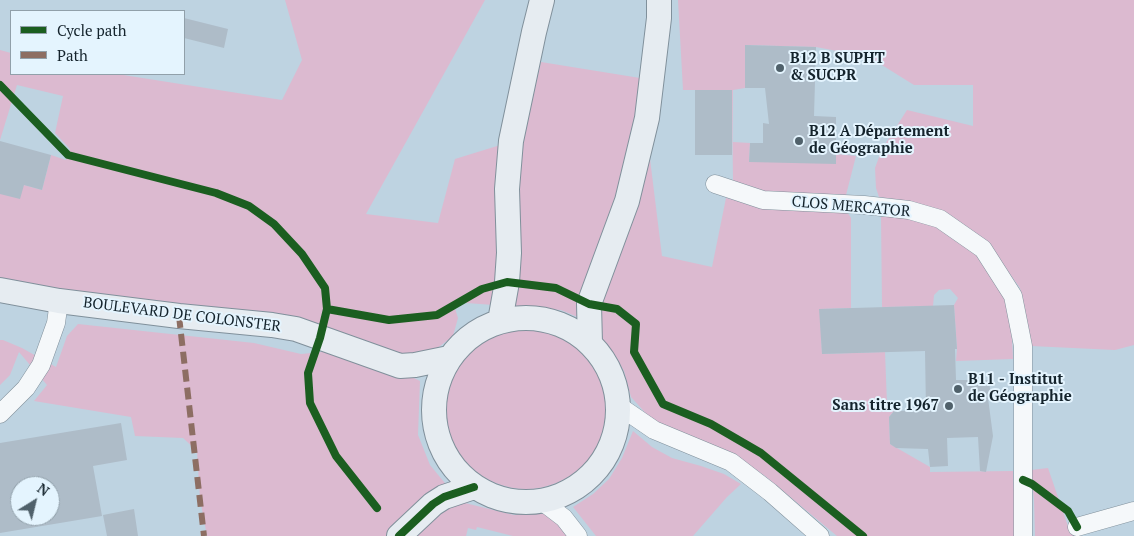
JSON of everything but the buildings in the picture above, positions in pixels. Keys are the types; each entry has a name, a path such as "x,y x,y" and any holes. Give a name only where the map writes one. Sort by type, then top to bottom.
{"main road":[{"path":"500,321 508,272 507,189 511,141 542,0"},
{"path":"590,343 589,304 627,201 647,118 661,6"},
{"name":"BOULEVARD DE COLONSTER","path":"0,290 59,301 179,316 272,324 296,330 400,366 449,358"},
{"path":"524,317 548,320 571,329 590,343 605,361 615,383 619,406 617,428 610,449 598,468 576,488 563,495 542,502 518,502 495,498 474,487 456,470 442,450 435,428 433,403 438,380 449,358 463,342 480,329 500,321 524,317"},
{"path":"399,536 433,504 474,487"}],"street":[{"name":"CLOS MERCATOR","path":"715,184 763,200 864,205 909,210 940,219 983,249 1013,296 1022,346 1023,536"},
{"path":"0,414 26,388 41,365 54,329 59,301"},
{"path":"619,406 654,430 731,462 770,492 820,536"},
{"path":"542,502 564,518 578,536"},
{"path":"1078,527 1134,511"}],"shaded area":[{"path":"285,0 485,0 366,214 438,223 455,159 523,138 541,62 640,78 662,256 712,267 726,198 761,206 846,210 851,218 851,308 820,309 822,354 885,352 887,404 894,411 889,417 890,444 930,467 930,472 1013,471 1016,536 837,536 765,476 735,456 651,419 631,397 624,371 616,357 587,321 561,310 453,302 458,318 453,336 431,353 399,357 224,314 0,281 0,194 24,185 42,190 51,155 66,160 70,149 55,133 63,96 17,85 0,140 0,50 10,53 10,75 123,75 282,100 302,60"},
{"path":"678,0 1134,0 1134,345 1115,350 1031,346 1020,288 990,246 949,215 913,202 879,197 876,188 875,168 882,149 907,110 973,126 973,85 914,85 869,57 816,47 746,45 745,88 733,90 733,142 750,143 749,162 836,154 856,156 846,195 766,192 733,184 732,90 683,90"},
{"path":"881,217 904,217 937,227 964,243 985,264 1004,291 1011,320 1013,359 956,361 954,305 958,298 950,289 939,290 934,295 933,306 882,307"},
{"path":"78,324 254,343 301,354 333,351 406,374 420,381 418,435 430,465 449,488 388,536 207,536 200,499 197,451 183,438 135,436 131,417 34,401 47,385 19,352 10,375 0,385 0,340 22,348 56,367 67,336"},
{"path":"534,327 557,333 577,345 589,357 604,384 607,408 606,424 601,439 589,459 577,471 550,486 518,489 495,483 475,471 463,459 448,432 445,400 451,377 463,357 475,345 502,330"},
{"path":"633,431 652,447 672,458 724,474 741,484 693,536 596,536 573,507 593,494 609,479 622,458"},
{"path":"1048,468 1070,532 1074,532 1075,536 1035,536 1031,470"},
{"path":"465,503 514,515 536,512 552,516 567,536 513,536 477,527 476,530 468,528 466,536 414,536 445,508"}],"marked path":[{"path":"179,316 204,536"}],"cycle path":[{"path":"0,85 68,155 216,193 249,206 274,224 302,254 325,288 327,309 320,338 308,373 310,403 336,456 377,508"},
{"path":"327,309 389,320 437,315 482,289 507,282 556,288 589,304 617,309 636,324 634,352 663,404 711,424 761,453 863,536"},
{"path":"1023,480 1032,484 1068,511 1077,527"},
{"path":"399,536 433,504 444,497 474,487"}],"place":[{"name":"B12 B SUPHT & SUCPR","path":"780,68"},
{"name":"B12 A Département de Géographie","path":"799,141"},
{"name":"B11 - Institut de Géographie","path":"958,389"},
{"name":"Sans titre 1967","path":"949,406"}]}
